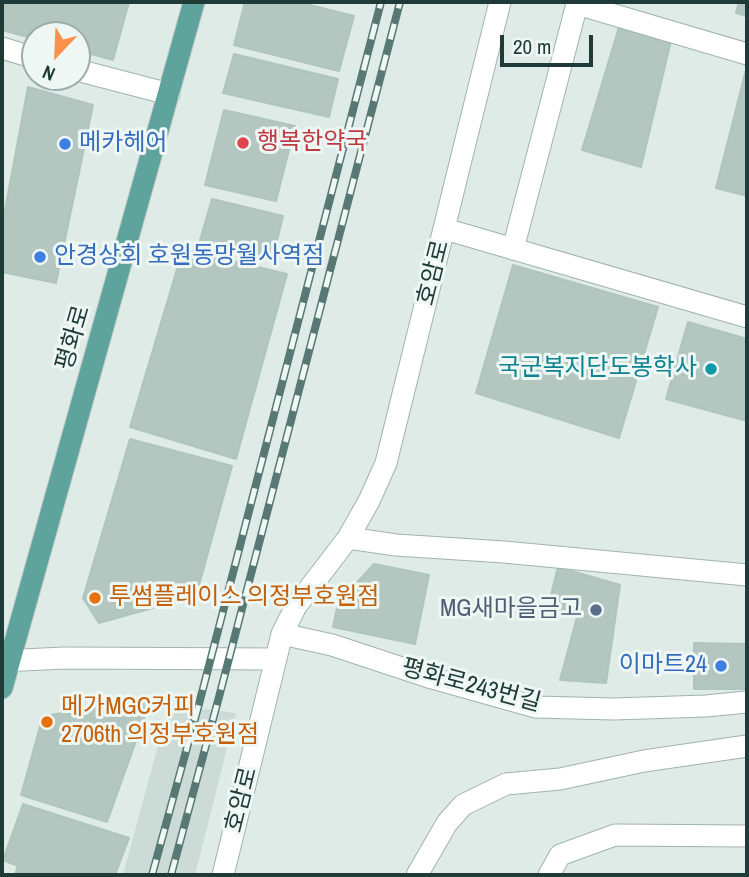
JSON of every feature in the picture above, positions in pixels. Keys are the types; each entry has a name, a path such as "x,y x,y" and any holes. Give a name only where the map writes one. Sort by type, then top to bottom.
{"main road":[{"name":"평화로","path":"2,688 6,661 194,2"}],"street":[{"name":"호암로","path":"223,875 282,634 296,606 348,538 386,463 500,2"},
{"path":"513,249 577,4 747,54"},
{"path":"2,48 21,54"},
{"path":"91,74 169,94"},
{"path":"444,229 747,317"},
{"path":"348,538 396,545 505,552 747,575"},
{"name":"평화로243번길","path":"282,634 332,645 432,678 535,707 614,709 747,702"},
{"path":"6,661 64,658 276,659"},
{"path":"417,875 447,824 463,805 506,785 560,779 644,761 747,746"},
{"path":"550,875 561,855 615,835 747,836"}],"shaded area":[{"path":"169,705 236,713 195,875 123,875"}],"building":[{"path":"2,2 129,2 113,60 91,54 91,21 21,21 21,35 2,30"},
{"path":"245,2 298,2 354,16 339,71 234,45"},
{"path":"739,2 747,2 747,16 736,13"},
{"path":"619,27 671,41 641,167 582,150"},
{"path":"234,54 338,79 329,117 223,93"},
{"path":"747,66 747,196 716,188"},
{"path":"27,91 42,91 93,105 56,283 2,272 2,226"},
{"path":"224,110 295,126 276,201 205,185"},
{"path":"212,199 283,216 273,258 200,240"},
{"path":"183,249 287,274 236,459 130,427"},
{"path":"513,265 658,307 619,438 476,393"},
{"name":"국군복지단도봉학사","path":"688,322 747,339 747,421 666,399"},
{"path":"130,439 232,466 196,596 99,623 83,598"},
{"path":"374,564 429,575 415,644 333,627 338,603"},
{"path":"558,567 620,585 606,683 560,680 577,617 547,611"},
{"name":"이마트24","path":"694,643 747,644 747,689 694,689"},
{"path":"151,699 107,822 21,795 43,716"},
{"path":"23,804 129,838 115,875 15,875 18,866 3,860"}],"railway":[{"path":"152,875 381,2"},
{"path":"171,875 400,2"}],"place":[{"name":"행복한약국","path":"243,143"},
{"name":"메카헤어","path":"65,144"},
{"name":"안경상회 호원동망월사역점","path":"40,257"},
{"name":"국군복지단도봉학사","path":"711,369"},
{"name":"투썸플레이스 의정부호원점","path":"95,598"},
{"name":"MG새마을금고","path":"596,610"},
{"name":"이마트24","path":"721,666"},
{"name":"메가MGC커피 2706th 의정부호원점","path":"47,722"}]}
